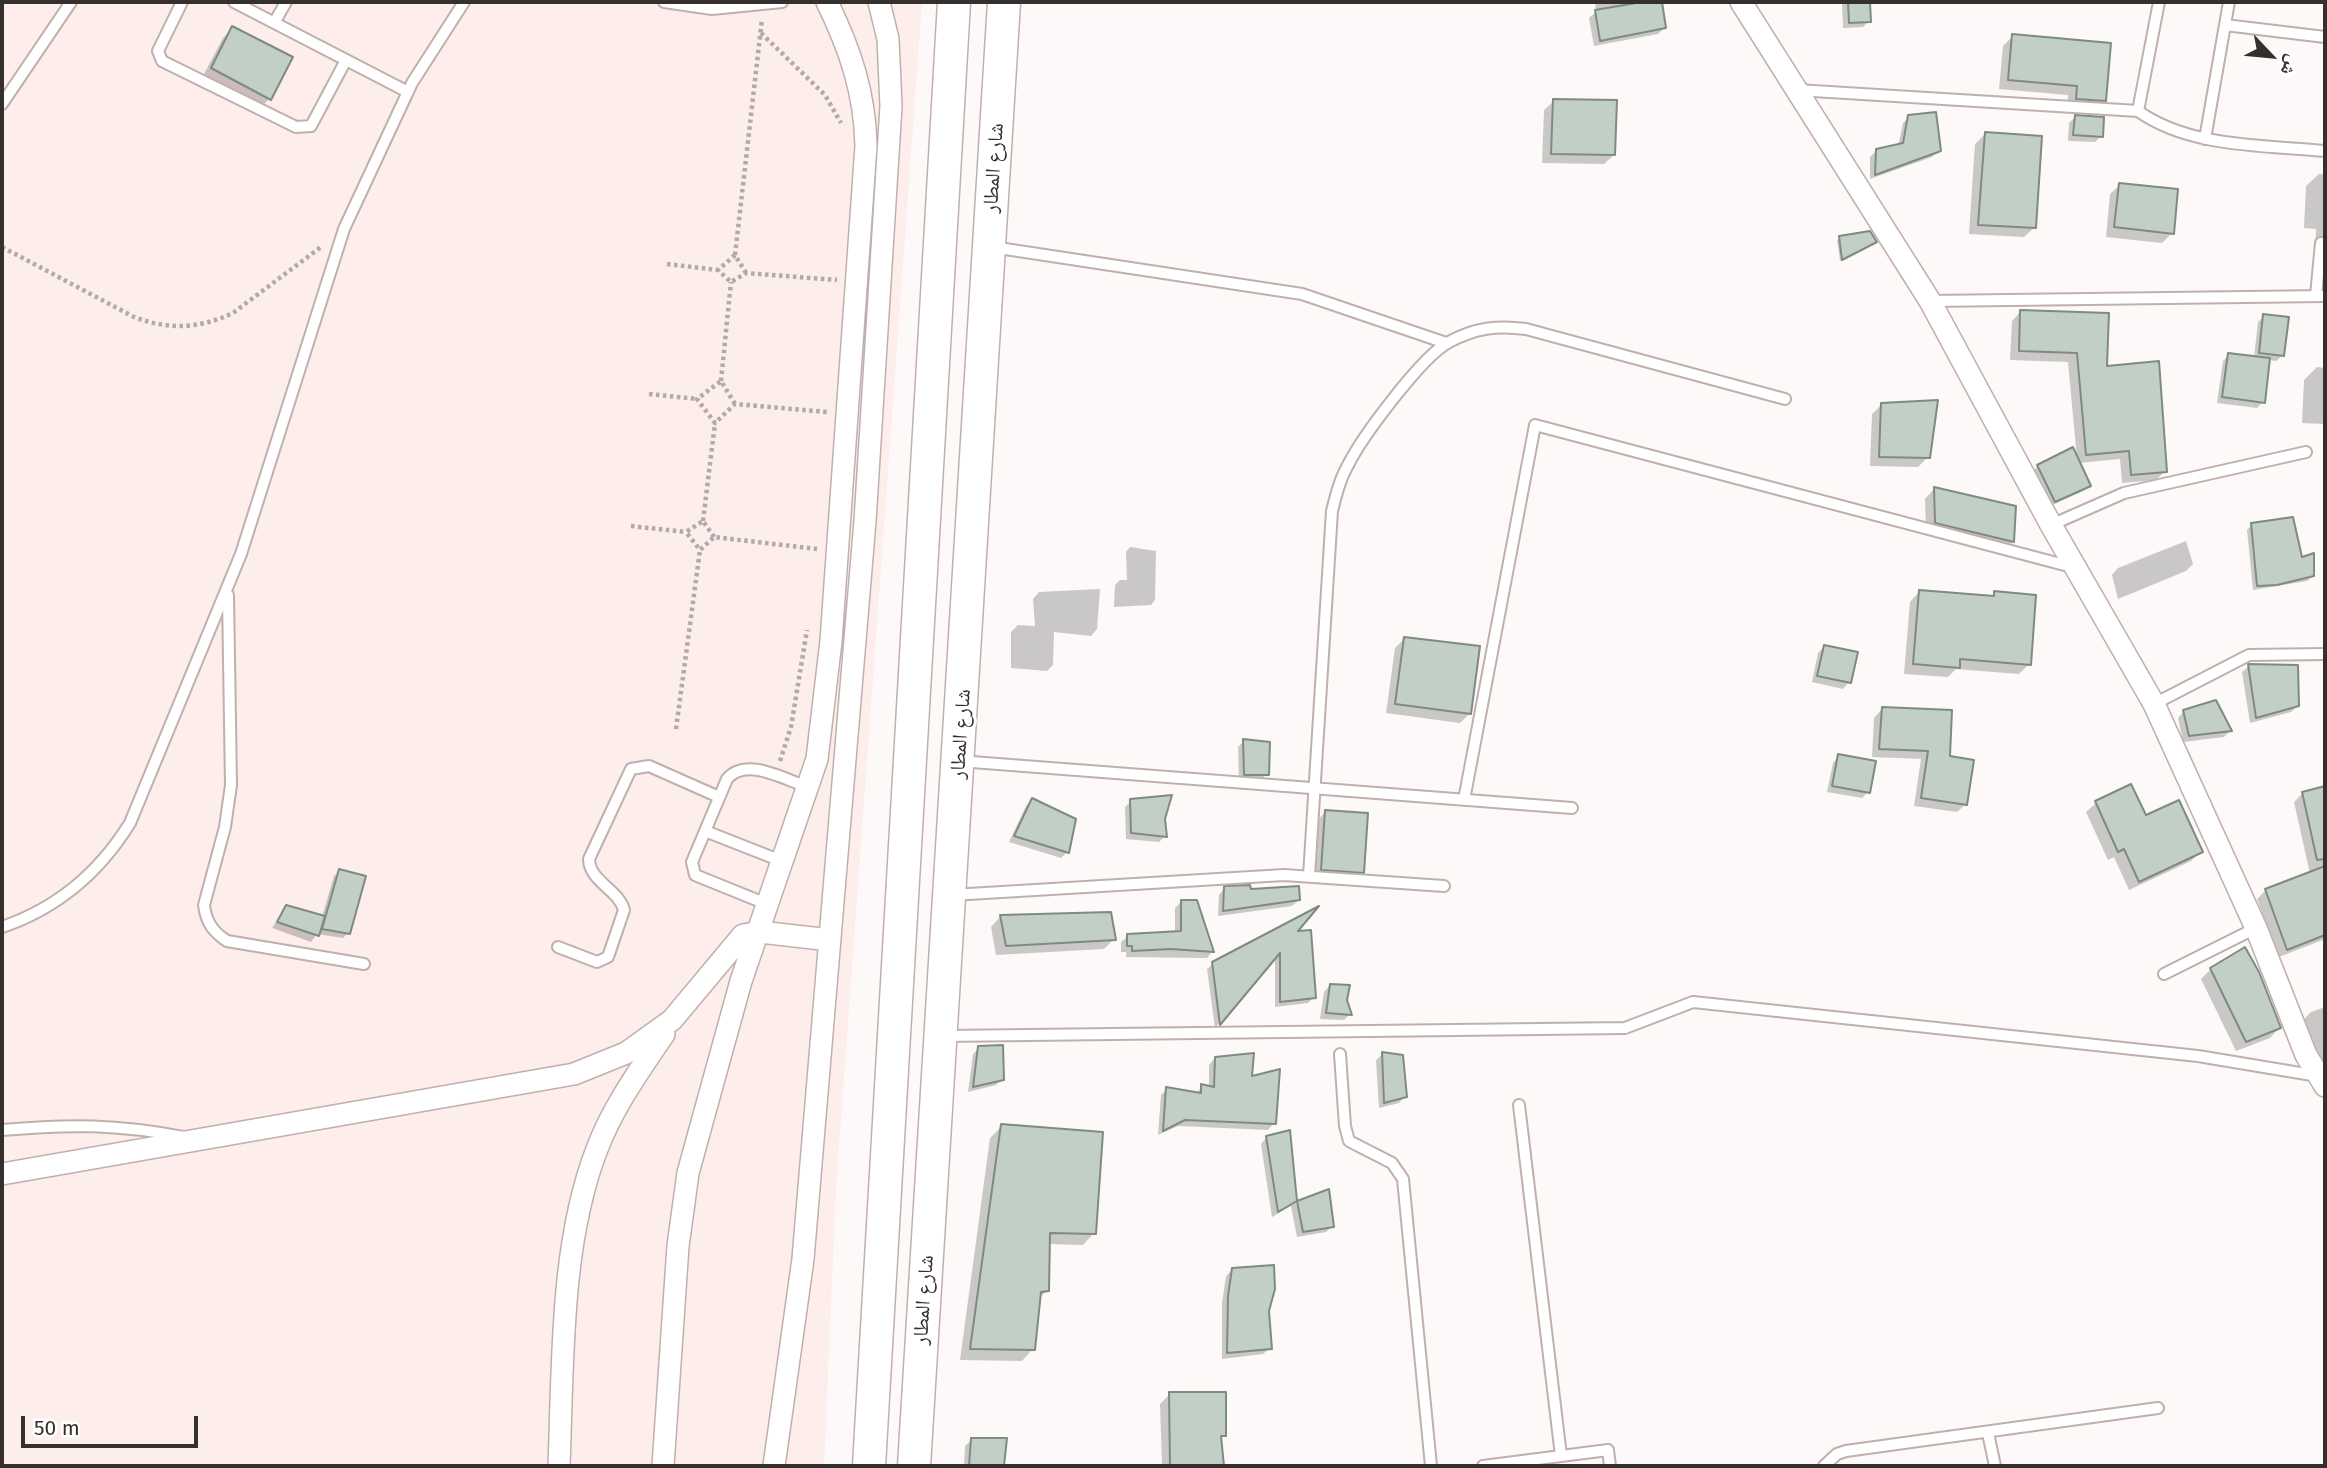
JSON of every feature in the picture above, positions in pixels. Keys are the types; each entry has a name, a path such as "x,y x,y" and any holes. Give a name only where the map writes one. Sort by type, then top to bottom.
{"main road":[{"path":"869,1466 954,2"},
{"name":"شارع المطار","path":"914,1466 1004,2"}],"street":[{"path":"663,1466 678,1246 688,1173 741,981 784,862 817,759 831,641 866,146 863,103 856,71 827,2"},
{"path":"774,1466 803,1259 864,521 891,106 888,40 879,2"},
{"path":"1741,2 1930,301 2052,525 2154,704 2256,928 2306,1055 2322,1081"},
{"path":"559,1466 564,1346 576,1219 607,1125 672,1020 736,940 743,935 760,932 830,940"},
{"path":"10,1173 574,1074 626,1053 672,1020"}],"lane":[{"path":"2,104 71,2"},
{"path":"182,2 158,51 162,61 296,127 311,126 346,60"},
{"path":"234,2 408,92"},
{"path":"274,23 286,2"},
{"path":"2,927 48,907 73,891 114,848 143,796 228,588 344,229 408,92 464,2"},
{"path":"664,2 712,9 782,2"},
{"path":"2138,111 2159,2"},
{"path":"2205,139 2229,2"},
{"path":"2225,25 2325,37"},
{"path":"1797,90 2138,111 2159,126 2205,139 2325,151"},
{"path":"1930,301 2320,296 2321,243"},
{"path":"989,246 1302,294 1446,343"},
{"path":"1309,876 1328,536 1338,487 1361,445 1428,358 1446,343 1471,331 1499,325 1526,329 1785,399"},
{"path":"1464,800 1535,425 2077,568"},
{"path":"2052,525 2124,493 2306,452"},
{"path":"228,588 231,785 225,827 204,905 205,916 210,926 227,941 364,964"},
{"path":"2154,704 2249,654 2325,654"},
{"path":"959,761 1572,808"},
{"path":"558,947 597,962 608,957 624,910 620,900 591,869 589,859 631,769 649,766 719,797"},
{"path":"769,905 695,875 692,862 727,779 736,770 748,768 809,788"},
{"path":"705,831 784,862"},
{"path":"949,895 1284,875 1444,886"},
{"path":"2164,974 2256,928"},
{"path":"940,1036 1625,1028 1693,1002 2198,1056 2322,1081"},
{"path":"1340,1055 1345,1126 1349,1140 1392,1163 1403,1180 1431,1466"},
{"path":"1519,1105 1561,1456"},
{"path":"2,1130 93,1124 139,1128 204,1140"},
{"path":"1824,1466 1837,1454 1846,1451 2158,1408"},
{"path":"1988,1433 1995,1466"},
{"path":"1483,1466 1608,1450 1610,1466"}],"path":[{"path":"746,273 735,255 764,4"},
{"path":"761,33 825,95 835,107 842,129"},
{"path":"2,247 134,317 150,323 184,327 217,320 233,313 344,229"},
{"path":"718,270 735,255"},
{"path":"667,264 718,270 731,282"},
{"path":"838,293 839,266"},
{"path":"731,282 746,273 839,280"},
{"path":"731,282 721,381 735,404"},
{"path":"649,394 697,399 721,381"},
{"path":"697,399 715,423"},
{"path":"828,426 831,399"},
{"path":"817,549 714,537 703,521 715,423 735,404 830,412"},
{"path":"631,526 686,532 703,521"},
{"path":"686,532 700,550"},
{"path":"815,562 818,535"},
{"path":"676,729 700,550 714,537"},
{"path":"774,776 791,727 809,617"}],"shaded area":[{"path":"2,2 922,2 836,1188 824,1466 2,1466"}],"building":[{"path":"1642,2 1662,2 1666,28 1600,41 1595,10"},
{"path":"1848,2 1870,2 1871,22 1849,23"},
{"path":"232,26 293,57 271,100 211,68"},
{"path":"2012,34 2111,43 2106,101 2076,99 2077,86 2008,80"},
{"path":"1553,99 1617,100 1615,155 1551,154"},
{"path":"1936,112 1941,151 1875,175 1876,149 1903,143 1908,115"},
{"path":"2075,115 2104,117 2103,137 2073,135"},
{"path":"1985,132 2042,136 2036,228 1978,225"},
{"path":"2119,183 2178,189 2174,234 2114,227"},
{"path":"1870,231 1877,242 1842,260 1839,236"},
{"path":"2020,310 2109,313 2107,366 2159,361 2167,472 2131,475 2129,451 2086,455 2077,353 2019,351"},
{"path":"2263,314 2289,317 2284,356 2259,353"},
{"path":"2228,353 2270,358 2265,403 2222,397"},
{"path":"1938,400 1930,458 1879,457 1881,403"},
{"path":"2073,447 2091,486 2055,502 2037,465"},
{"path":"1934,487 2016,506 2014,542 1935,523"},
{"path":"2293,517 2302,557 2314,553 2314,576 2277,585 2257,586 2251,523"},
{"path":"1919,590 1994,596 1994,591 2036,595 2031,665 1960,659 1960,668 1913,664"},
{"path":"1404,637 1480,646 1471,714 1395,704"},
{"path":"1824,645 1858,652 1851,683 1817,676"},
{"path":"2248,664 2298,665 2299,706 2256,718"},
{"path":"2216,700 2232,731 2189,736 2183,710"},
{"path":"1882,707 1952,710 1950,756 1974,760 1967,805 1921,798 1928,751 1879,749"},
{"path":"1243,739 1270,742 1269,775 1244,775"},
{"path":"1838,754 1876,761 1870,793 1832,786"},
{"path":"2131,784 2146,815 2179,800 2203,852 2139,882 2124,849 2118,852 2095,801"},
{"path":"2325,786 2325,859 2317,860 2302,792"},
{"path":"1172,795 1165,819 1167,837 1131,833 1130,799"},
{"path":"1032,798 1076,819 1069,853 1014,836"},
{"path":"1325,810 1368,813 1364,873 1321,870"},
{"path":"2325,866 2325,935 2287,950 2265,889"},
{"path":"339,869 366,876 350,934 322,929"},
{"path":"1250,885 1251,889 1299,886 1300,900 1223,911 1224,886"},
{"path":"1181,900 1197,900 1214,952 1171,949 1132,951 1132,946 1127,946 1127,934 1181,931"},
{"path":"286,905 325,916 319,936 277,922"},
{"path":"1319,906 1298,931 1311,930 1316,998 1280,1002 1280,953 1220,1025 1212,962"},
{"path":"1111,912 1116,940 1006,946 1000,915"},
{"path":"2245,947 2259,972 2281,1028 2246,1042 2210,968"},
{"path":"1330,984 1350,985 1347,1000 1352,1015 1326,1013"},
{"path":"1003,1045 1004,1080 973,1087 978,1046"},
{"path":"1382,1052 1403,1055 1407,1097 1384,1103"},
{"path":"1254,1053 1252,1076 1280,1069 1276,1124 1185,1120 1163,1131 1166,1087 1201,1093 1201,1084 1214,1087 1215,1057"},
{"path":"1001,1124 1103,1132 1096,1234 1050,1233 1049,1291 1041,1292 1035,1350 970,1349"},
{"path":"1290,1130 1297,1201 1278,1212 1266,1136"},
{"path":"1329,1189 1334,1227 1303,1232 1297,1201"},
{"path":"1274,1265 1275,1289 1269,1311 1272,1349 1227,1353 1228,1296 1232,1268"},
{"path":"1169,1392 1226,1392 1226,1436 1221,1436 1224,1466 1170,1466"},
{"path":"971,1438 1007,1438 1004,1466 969,1466"}]}
